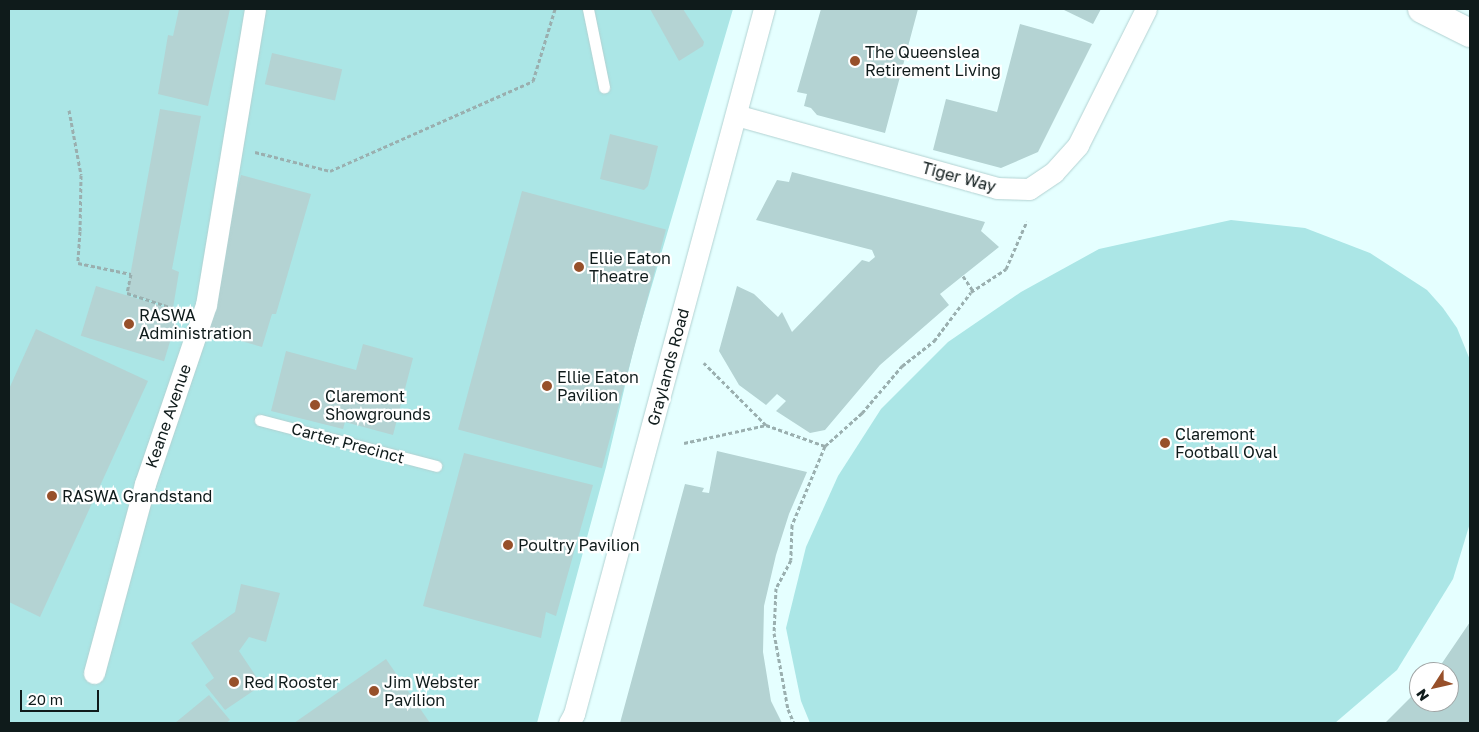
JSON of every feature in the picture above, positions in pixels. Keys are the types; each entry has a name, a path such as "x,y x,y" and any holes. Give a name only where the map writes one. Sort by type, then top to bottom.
{"main road":[{"path":"1422,9 1470,33"}],"street":[{"name":"Keane Avenue","path":"94,673 145,484 202,316 256,9"},
{"name":"Graylands Road","path":"569,723 579,695 764,9"},
{"name":"Tiger Way","path":"736,115 997,188 1029,190 1054,172 1078,145 1146,9"}],"lane":[{"path":"588,9 604,87"},
{"name":"Carter Precinct","path":"260,420 436,466"}],"path":[{"path":"232,146 330,171 533,81 555,9"},
{"path":"69,110 81,175 78,263 131,274 127,293 202,316"},
{"path":"794,723 788,709 774,633 776,588 792,560 792,525 825,446 862,413 902,366 934,341 973,290 1006,269 1027,221"},
{"path":"963,276 973,290"},
{"path":"704,363 766,425 825,446"},
{"path":"684,443 766,425"}],"shaded area":[{"name":"Claremont Showgrounds","path":"9,9 733,9 635,343 606,467 537,723 9,723"},
{"name":"Claremont Football Oval","path":"1231,220 1305,228 1370,253 1427,290 1457,328 1470,360 1470,523 1453,579 1397,670 1335,723 810,723 801,701 786,628 806,547 838,476 881,409 948,342 1021,292 1099,249"}],"building":[{"path":"179,9 230,9 208,106 158,94 168,35 173,36"},
{"path":"650,9 683,9 704,42 703,46 679,61"},
{"name":"The Queenslea Retirement Living","path":"821,9 918,9 885,133 817,115 811,108 804,106 807,94 797,92"},
{"path":"1062,9 1101,9 1093,24"},
{"path":"1020,24 1092,44 1038,152 1001,168 933,150 946,99 997,112"},
{"path":"272,53 342,69 335,100 265,84"},
{"path":"160,109 201,116 172,269 179,272 173,308 127,293"},
{"path":"610,134 658,146 648,186 644,190 600,179"},
{"path":"792,172 985,222 981,231 999,247 940,294 949,305 880,365 825,430 810,433 776,411 786,401 777,394 766,405 739,385 719,351 737,286 754,294 778,317 782,312 792,332 862,260 869,262 875,257 872,250 756,220 777,180 789,182"},
{"path":"241,175 311,194 276,314 272,314 262,347 200,329"},
{"path":"522,191 666,230 602,468 458,430"},
{"name":"RASWA Administration","path":"96,286 179,311 164,361 81,336"},
{"name":"RASWA Grandstand","path":"36,329 148,381 40,617 9,602 9,389"},
{"path":"363,344 413,358 393,435 345,422 343,429 271,411 286,351 356,370"},
{"path":"717,451 807,472 789,514 776,555 764,606 763,652 771,701 782,723 620,723 685,484 704,488 702,492 709,493"},
{"name":"Poultry Pavilion","path":"464,453 593,485 556,616 546,612 541,638 423,606"},
{"path":"241,584 280,593 266,642 249,637 239,651 262,685 225,710 205,685 214,678 191,643 235,612"},
{"path":"1470,622 1470,723 1385,723 1409,699 1409,712 1459,712 1459,662 1443,662"},
{"name":"Jim Webster Pavilion","path":"386,659 430,723 294,723"},
{"path":"209,695 230,720 226,723 175,723"}],"place":[{"name":"The Queenslea Retirement Living","path":"855,61"},
{"name":"Ellie Eaton Theatre","path":"579,267"},
{"name":"RASWA Administration","path":"129,324"},
{"name":"Ellie Eaton Pavilion","path":"547,386"},
{"name":"Claremont Showgrounds","path":"315,405"},
{"name":"Claremont Football Oval","path":"1165,443"},
{"name":"RASWA Grandstand","path":"52,496"},
{"name":"Poultry Pavilion","path":"508,545"},
{"name":"Red Rooster","path":"234,682"},
{"name":"Jim Webster Pavilion","path":"374,691"}]}
